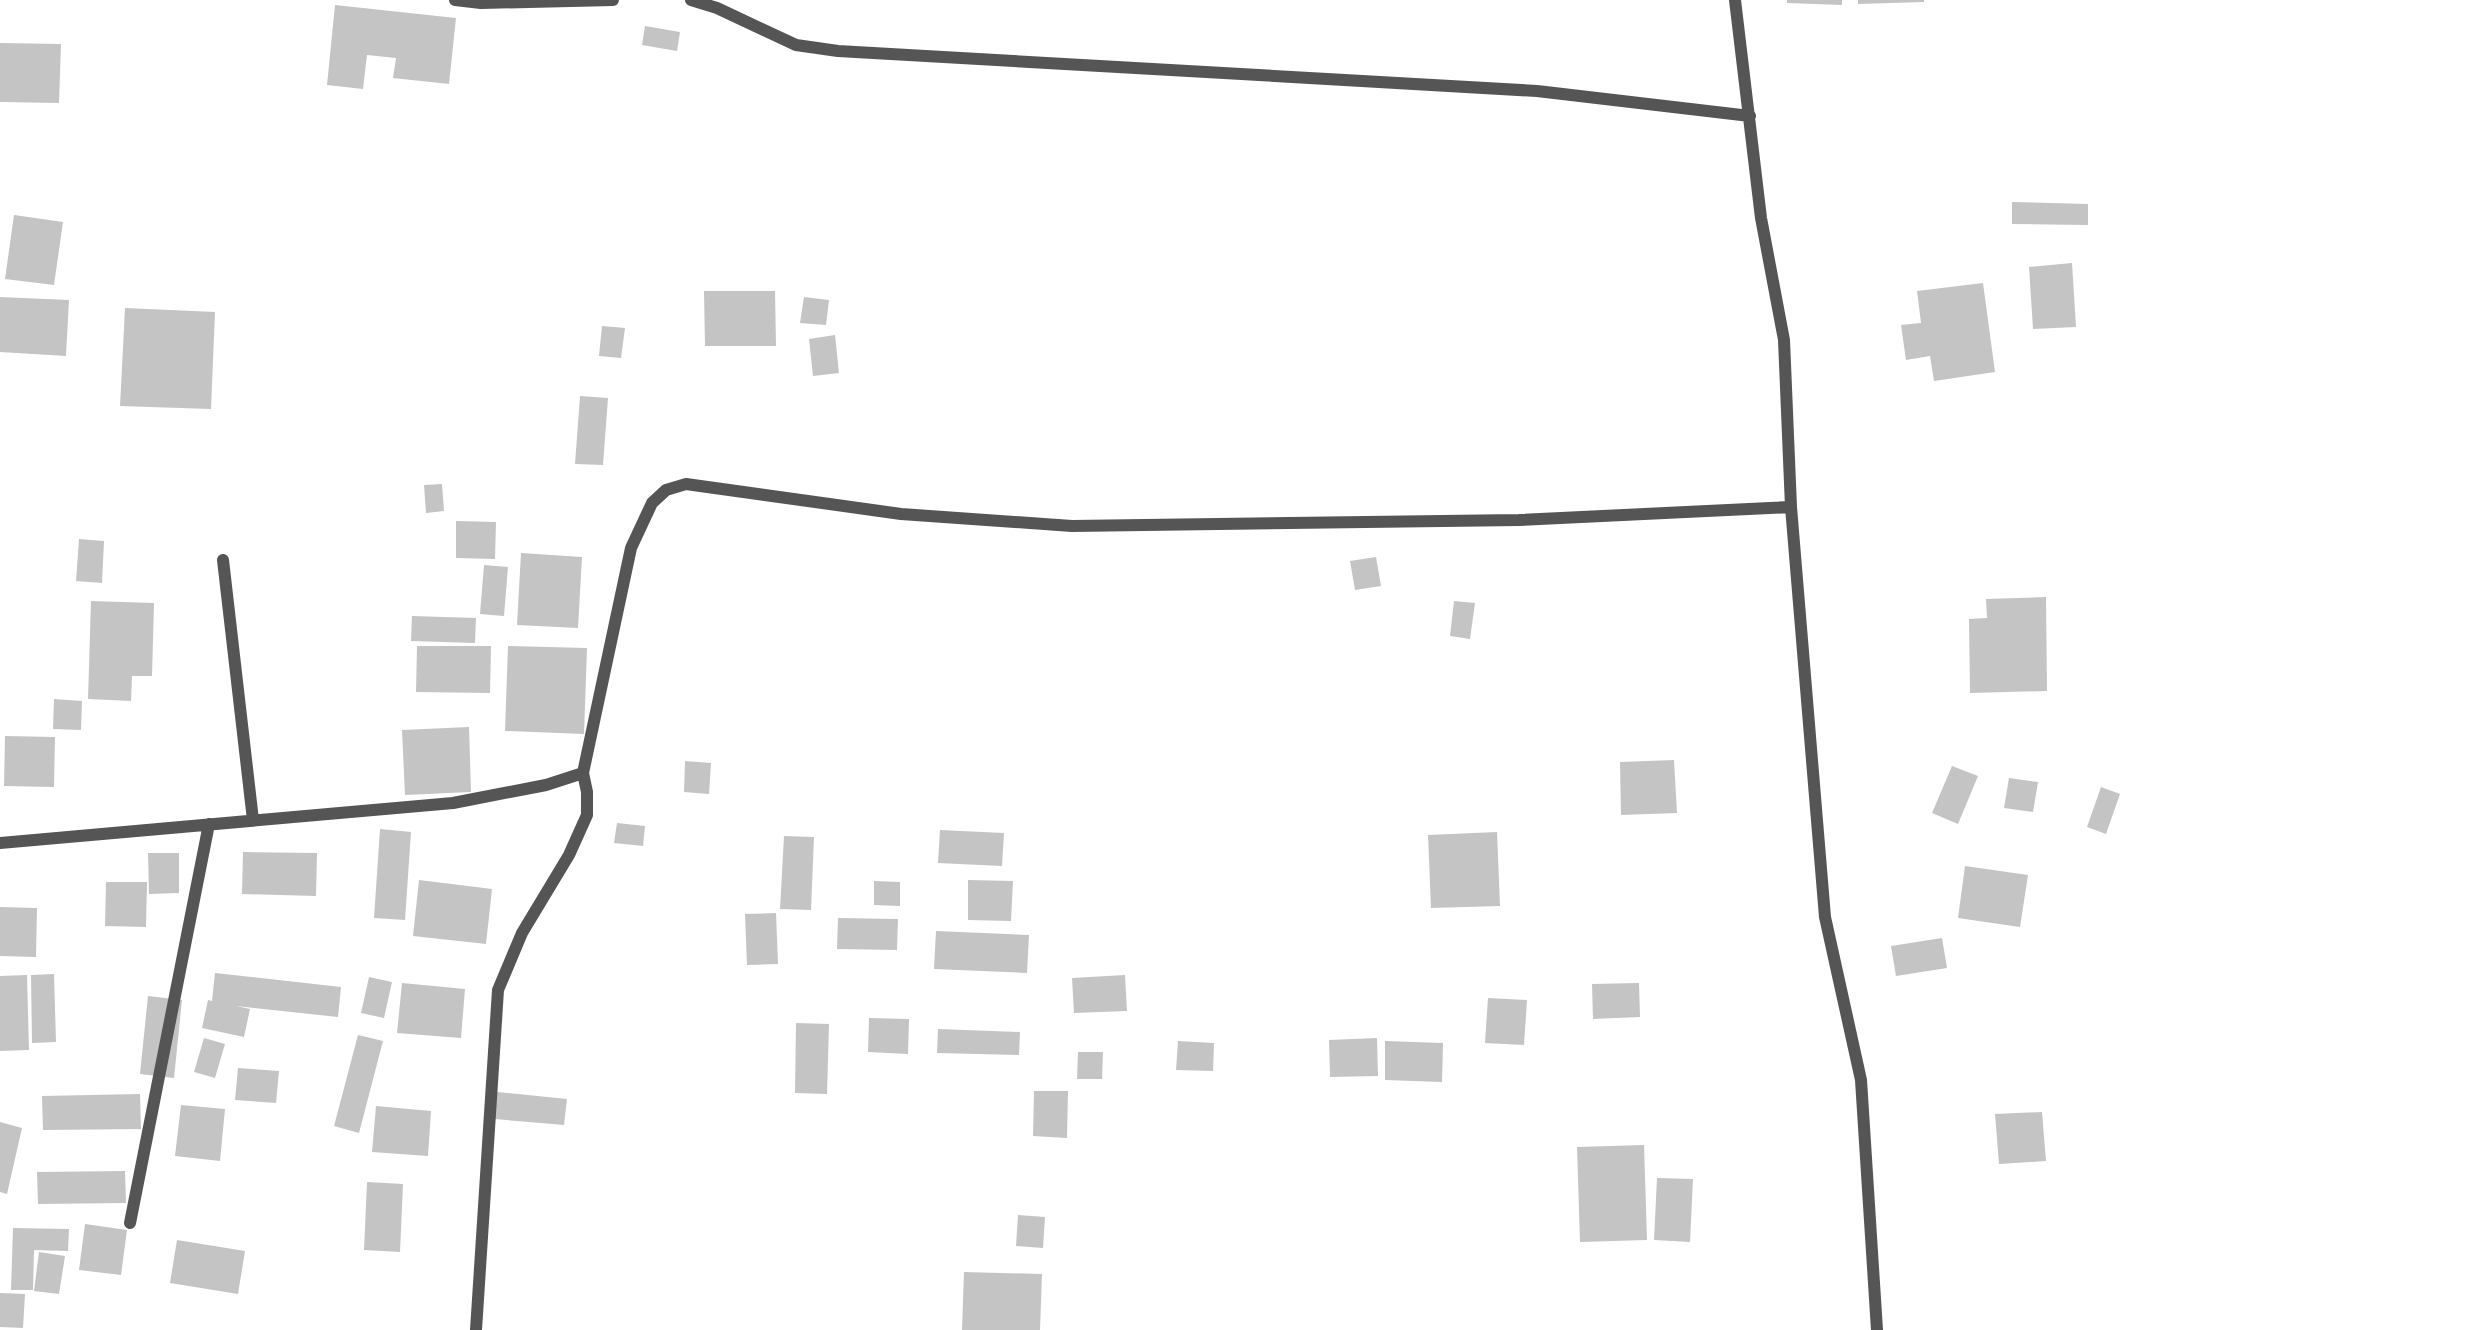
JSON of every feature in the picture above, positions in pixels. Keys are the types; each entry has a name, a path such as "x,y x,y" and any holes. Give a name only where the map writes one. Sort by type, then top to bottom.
{"street":[{"path":"455,0 482,3 613,0"},
{"path":"691,0 717,8 796,45 838,51 1538,91 1750,116"},
{"path":"1735,0 1761,218 1784,340 1791,507 1825,917 1861,1080 1877,1330"},
{"path":"476,1330 498,990 522,933 569,855 587,815 587,792 583,773 631,548 652,503 666,490 686,484 901,514 1072,526 1520,520 1791,507"},
{"path":"223,560 253,820"},
{"path":"0,843 453,802 546,785 583,773"},
{"path":"130,1223 209,824"}],"building":[{"path":"1787,0 1842,0 1842,5 1787,3"},
{"path":"1858,0 1924,0 1924,2 1858,4"},
{"path":"335,5 456,18 449,84 393,78 396,58 367,55 363,89 327,85"},
{"path":"645,26 680,32 677,51 642,45"},
{"path":"0,43 61,44 59,103 0,102"},
{"path":"2012,202 2088,204 2088,225 2012,224"},
{"path":"14,215 63,222 54,285 5,279"},
{"path":"2072,263 2076,327 2033,329 2029,267"},
{"path":"1983,283 1995,372 1934,381 1930,356 1906,360 1901,325 1921,323 1917,291"},
{"path":"704,291 775,291 776,346 705,346"},
{"path":"0,297 69,300 66,356 0,352"},
{"path":"804,297 829,300 826,325 800,323"},
{"path":"125,308 215,312 211,409 120,406"},
{"path":"602,326 625,328 621,358 599,356"},
{"path":"835,335 839,373 813,376 809,339"},
{"path":"580,396 608,398 603,465 575,464"},
{"path":"442,484 444,511 426,513 424,485"},
{"path":"456,521 496,522 495,559 456,558"},
{"path":"79,539 104,541 102,583 76,581"},
{"path":"521,553 582,557 578,628 517,625"},
{"path":"1376,557 1381,586 1355,590 1350,561"},
{"path":"484,565 508,567 504,616 480,614"},
{"path":"2046,597 2047,691 1970,693 1969,619 1987,618 1986,599"},
{"path":"91,601 154,603 152,676 132,676 131,701 88,699"},
{"path":"1454,601 1475,603 1470,639 1450,636"},
{"path":"412,616 476,618 475,643 411,641"},
{"path":"417,646 491,646 490,693 416,692"},
{"path":"508,646 587,648 584,734 505,731"},
{"path":"54,699 82,701 81,730 53,729"},
{"path":"469,727 471,792 405,795 402,730"},
{"path":"5,736 55,737 54,787 4,786"},
{"path":"1674,760 1677,813 1621,815 1620,762"},
{"path":"685,761 711,763 709,794 684,792"},
{"path":"1952,766 1978,776 1958,824 1932,813"},
{"path":"2009,778 2038,782 2033,812 2004,808"},
{"path":"2101,787 2120,794 2106,834 2087,827"},
{"path":"617,823 645,826 643,846 614,843"},
{"path":"380,829 411,832 405,920 374,918"},
{"path":"940,830 1004,833 1002,866 938,863"},
{"path":"1497,832 1500,906 1431,908 1428,835"},
{"path":"784,836 814,837 811,910 780,909"},
{"path":"243,852 317,853 316,896 242,894"},
{"path":"148,853 179,853 179,893 149,894"},
{"path":"1965,866 2028,875 2020,927 1958,918"},
{"path":"419,880 492,889 486,944 413,936"},
{"path":"968,880 1013,881 1011,921 968,920"},
{"path":"874,881 900,882 900,906 874,905"},
{"path":"106,882 147,882 146,927 105,926"},
{"path":"0,907 37,908 36,957 0,956"},
{"path":"776,913 778,964 747,965 745,914"},
{"path":"838,918 898,919 897,950 837,949"},
{"path":"936,931 1029,935 1027,973 934,969"},
{"path":"1942,938 1947,968 1896,976 1891,946"},
{"path":"215,973 341,987 338,1017 236,1006 250,1009 244,1037 202,1028 208,1000 212,1001"},
{"path":"54,974 56,1042 32,1043 31,975"},
{"path":"27,975 29,1050 0,1051 0,976"},
{"path":"1125,975 1127,1011 1074,1013 1072,978"},
{"path":"369,977 392,982 384,1018 361,1013"},
{"path":"402,983 465,989 461,1038 397,1033"},
{"path":"1639,983 1640,1017 1593,1019 1592,984"},
{"path":"148,996 182,1000 174,1078 140,1074"},
{"path":"1488,998 1527,1000 1524,1045 1485,1043"},
{"path":"869,1018 909,1019 908,1054 868,1052"},
{"path":"796,1023 829,1024 827,1094 795,1093"},
{"path":"938,1029 1020,1032 1019,1055 937,1053"},
{"path":"358,1035 383,1041 359,1133 334,1126"},
{"path":"204,1038 225,1044 215,1078 194,1072"},
{"path":"1377,1038 1378,1076 1330,1077 1329,1040"},
{"path":"1178,1041 1214,1043 1213,1071 1176,1070"},
{"path":"1385,1041 1443,1043 1442,1082 1385,1080"},
{"path":"1078,1052 1103,1052 1102,1079 1077,1079"},
{"path":"238,1068 279,1071 276,1103 235,1100"},
{"path":"1034,1091 1068,1091 1067,1138 1033,1136"},
{"path":"497,1092 567,1099 564,1125 494,1119"},
{"path":"140,1094 141,1129 43,1130 42,1096"},
{"path":"181,1105 225,1109 220,1161 175,1156"},
{"path":"376,1106 431,1111 428,1156 372,1152"},
{"path":"2042,1112 2046,1161 1999,1164 1995,1114"},
{"path":"0,1122 22,1128 7,1194 0,1192"},
{"path":"1644,1145 1647,1240 1580,1242 1577,1147"},
{"path":"125,1171 126,1203 38,1204 37,1172"},
{"path":"1657,1178 1693,1179 1690,1242 1654,1240"},
{"path":"367,1182 403,1184 400,1252 364,1250"},
{"path":"1018,1215 1045,1217 1043,1248 1016,1246"},
{"path":"85,1224 127,1230 121,1275 79,1270"},
{"path":"13,1228 69,1229 68,1251 34,1250 33,1290 11,1290"},
{"path":"177,1240 245,1251 238,1294 170,1283"},
{"path":"39,1252 65,1256 59,1294 34,1291"},
{"path":"964,1272 1042,1274 1040,1330 962,1330"},
{"path":"0,1293 25,1294 23,1328 0,1327"}]}
